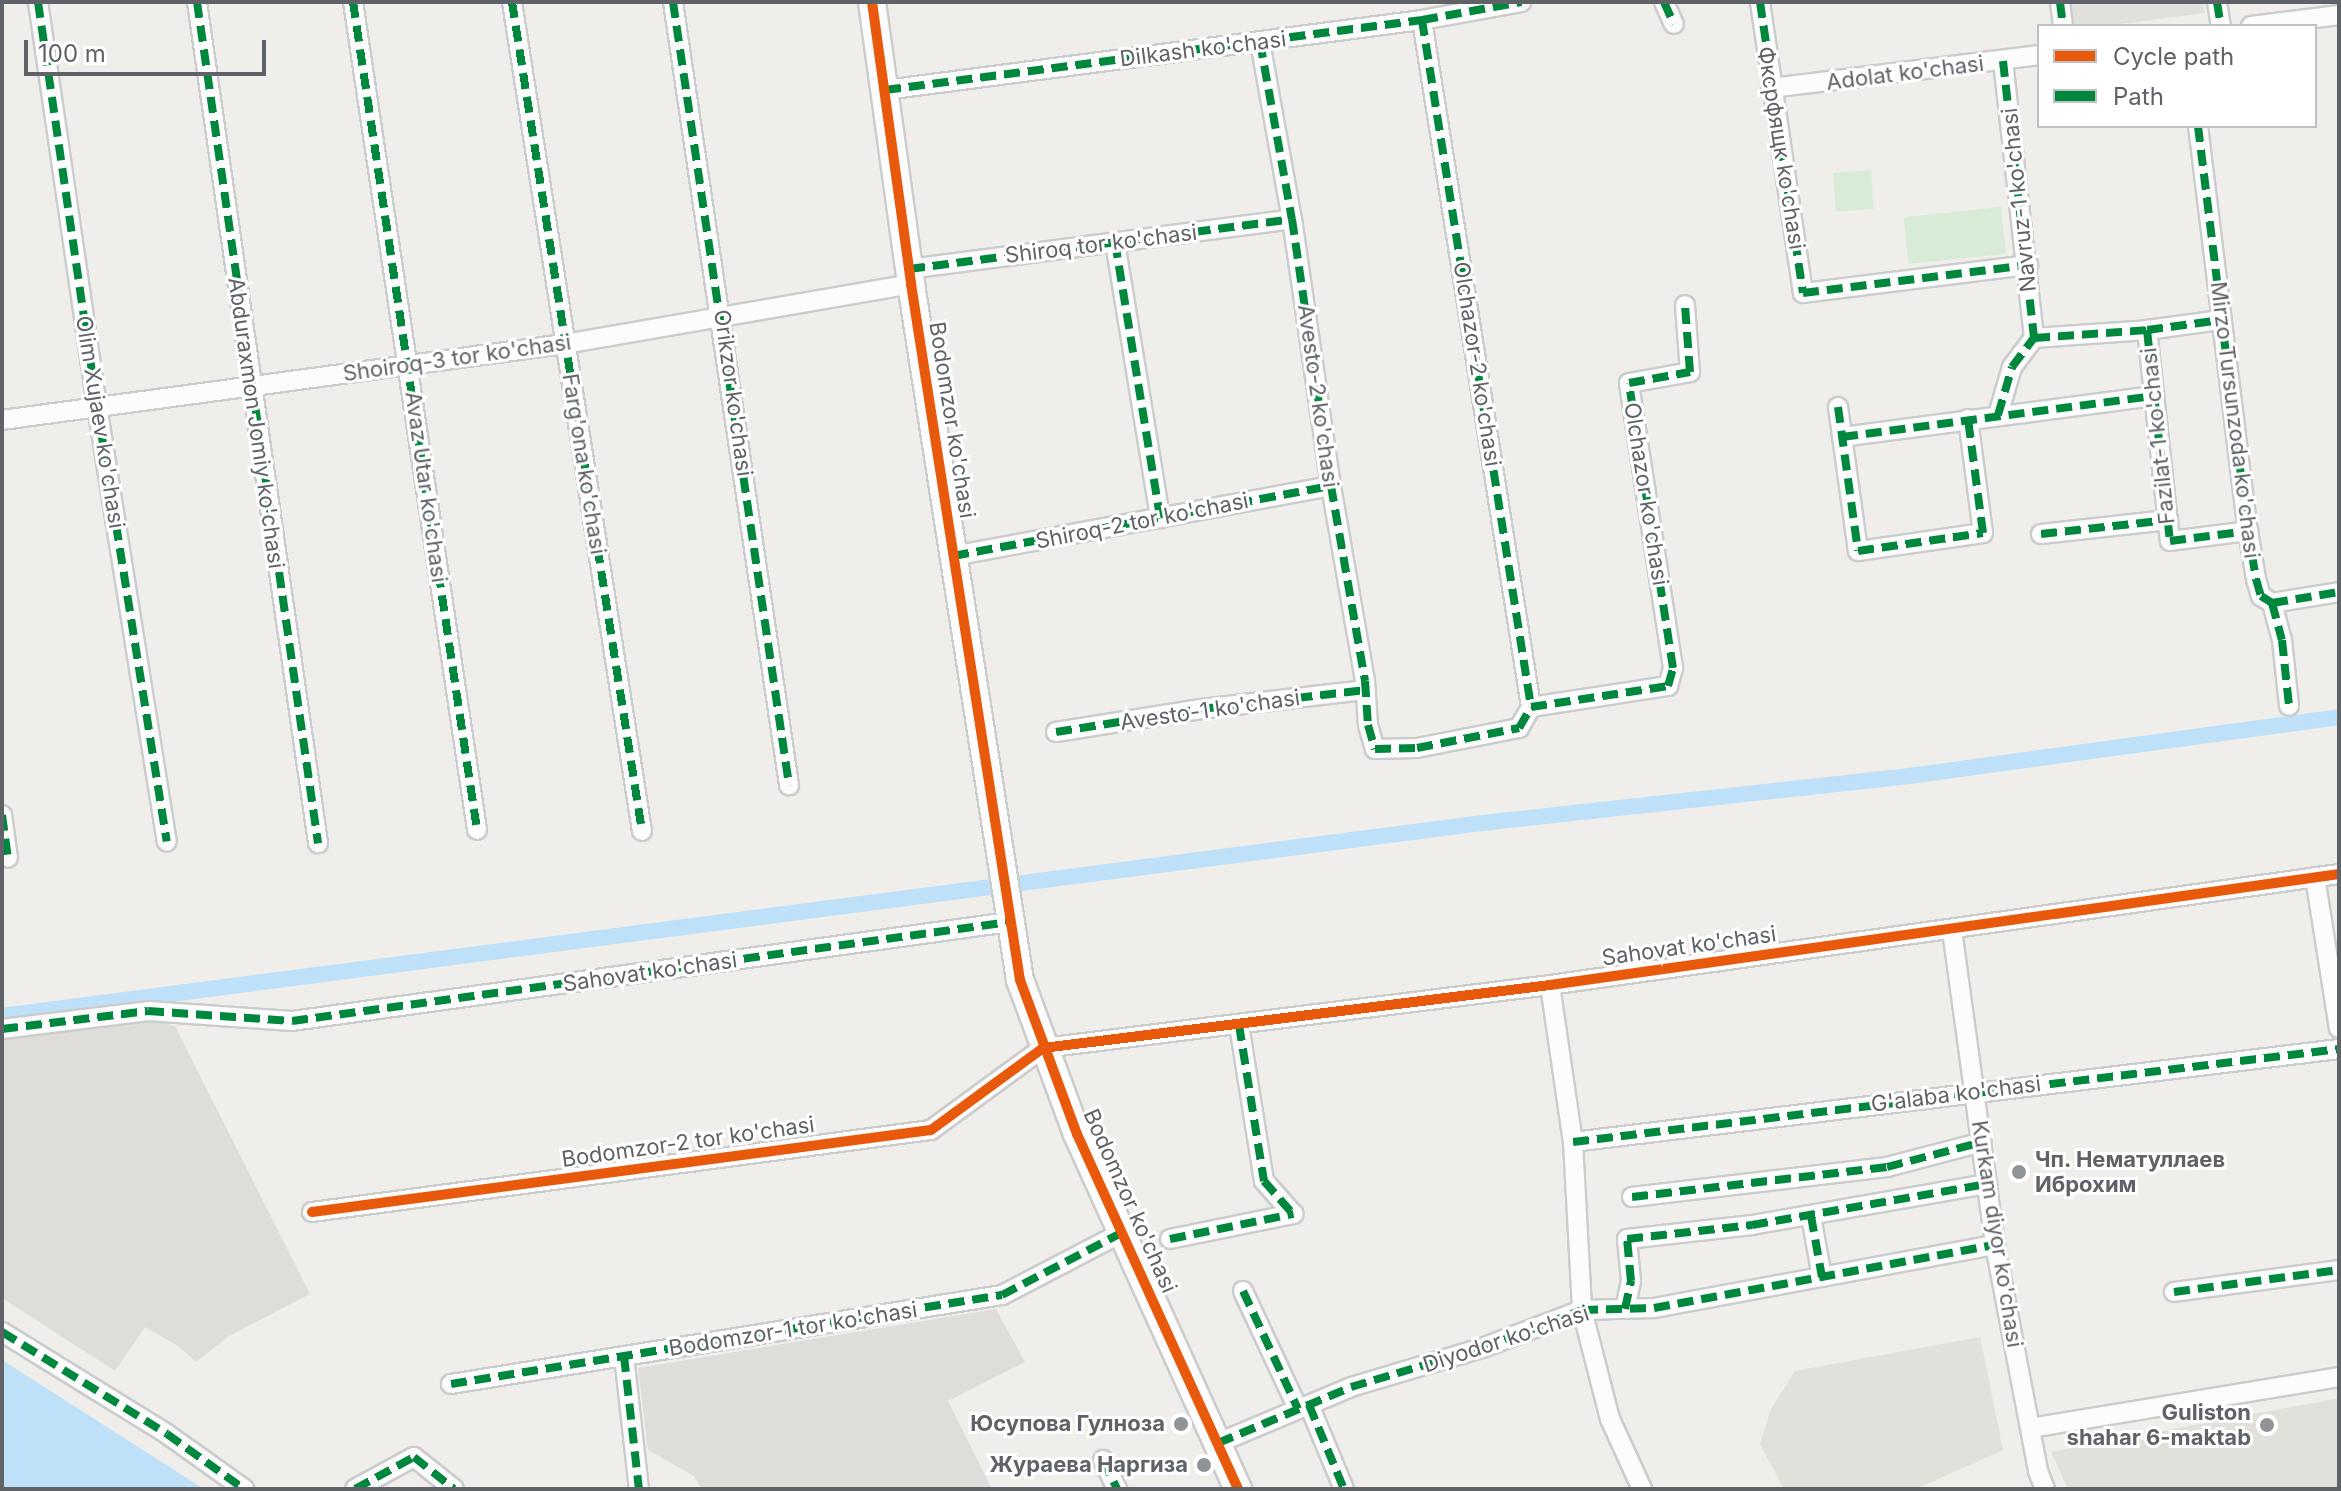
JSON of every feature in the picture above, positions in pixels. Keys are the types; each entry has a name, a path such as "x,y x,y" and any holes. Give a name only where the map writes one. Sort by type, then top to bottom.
{"street":[{"name":"Olim Xujaev ko'chasi","path":"38,2 97,406 167,841"},
{"name":"Abduraxmon Jomiy ko'chasi","path":"197,2 318,843"},
{"name":"Avaz Utar ko'chasi","path":"353,2 477,830"},
{"name":"Farg'ona ko'chasi","path":"512,2 642,831"},
{"name":"Orikzor ko'chasi","path":"673,2 722,316 789,785"},
{"name":"Bodomzor ko'chasi","path":"872,2 910,276 1007,913 1020,980 1043,1048 1121,1233 1238,1489"},
{"name":"Dilkash ko'chasi","path":"885,90 1422,20 1521,2"},
{"path":"1664,2 1674,24"},
{"path":"2060,2 2063,24"},
{"path":"2217,2 2221,24"},
{"name":"Фксрфящк ko'chasi","path":"1763,3 1771,88 1803,293 2028,265"},
{"path":"2267,24 2339,15"},
{"name":"Olchazor-2 ko'chasi","path":"1422,20 1531,707"},
{"name":"Avesto-2 ko'chasi","path":"1260,42 1292,219 1331,486 1366,690 1368,725 1375,749 1417,748 1519,728 1531,707"},
{"name":"Adolat ko'chasi","path":"1771,88 2037,55"},
{"name":"Navruz-1 ko'chasi","path":"2003,61 2034,338"},
{"name":"Mirzo Tursunzoda ko'chasi","path":"2198,128 2248,531 2261,596 2272,603 2282,640 2289,706"},
{"name":"Shiroq tor ko'chasi","path":"910,276 1115,242 1292,219"},
{"path":"1115,242 1160,518"},
{"name":"Shoiroq-3 tor ko'chasi","path":"2,420 250,384 409,367 564,344 722,316 910,276"},
{"name":"Olchazor ko'chasi","path":"1531,707 1668,686 1673,668 1629,383 1690,372 1685,305"},
{"path":"1998,415 2012,367 2034,338 2147,330 2221,320"},
{"name":"Fazilat-1 ko'chasi","path":"2147,330 2170,541 2248,531"},
{"path":"1842,437 2154,396"},
{"path":"1838,407 1858,551 1983,533 1968,419"},
{"name":"Shiroq-2 tor ko'chasi","path":"953,556 1331,486"},
{"path":"2041,534 2168,520"},
{"path":"2272,603 2339,592"},
{"name":"Avesto-1 ko'chasi","path":"1056,732 1201,709 1366,690"},
{"path":"2,815 8,858"},
{"name":"Sahovat ko'chasi","path":"1043,1048 1550,985 2339,874"},
{"path":"2315,877 2339,1028"},
{"name":"Sahovat ko'chasi","path":"2,1029 148,1011 292,1021 1007,913"},
{"name":"Kurkam diyor ko'chasi","path":"1952,930 1995,1245 2038,1471 2045,1489"},
{"path":"1550,985 1573,1142 1582,1310 1610,1419 1642,1489"},
{"path":"1170,1239 1293,1214 1264,1181 1239,1025"},
{"name":"Bodomzor-2 tor ko'chasi","path":"312,1212 931,1130 1043,1048"},
{"name":"G'alaba ko'chasi","path":"1573,1142 2339,1049"},
{"path":"1632,1197 1887,1167 1982,1142"},
{"path":"1625,1309 1631,1281 1627,1239 1811,1216 1987,1184"},
{"path":"1811,1216 1822,1277"},
{"name":"Bodomzor-1 tor ko'chasi","path":"451,1384 1002,1295 1121,1233"},
{"name":"Diyodor ko'chasi","path":"1218,1443 1351,1387 1482,1348 1582,1310 1654,1308 1995,1245"},
{"path":"2174,1292 2339,1270"},
{"path":"1243,1291 1344,1489"},
{"path":"2,1332 167,1434 244,1489"},
{"path":"624,1356 639,1489"},
{"path":"2031,1428 2339,1377"},
{"path":"358,1487 414,1457 454,1489"},
{"path":"1103,1460 1117,1489"}],"shaded area":[{"path":"2069,2 2203,2 2205,13 2120,24 2072,24"},
{"path":"138,1017 175,1026 310,1294 229,1336 196,1362 178,1346 145,1327 115,1371 2,1298 2,1038"},
{"path":"996,1309 1025,1362 948,1401 992,1489 702,1489 694,1476 648,1450 638,1368"},
{"path":"1980,1337 2003,1450 1916,1489 1784,1489 1760,1444 1770,1411 1795,1371"},
{"name":"Guliston shahar 6-maktab","path":"2339,1398 2339,1489 2068,1489 2051,1452"}],"green space":[{"path":"1871,170 1874,209 1836,212 1833,173"},
{"path":"2001,207 2006,254 1908,264 1904,217"}],"water":[{"path":"2,1360 204,1489 2,1489"}],"waterway":[{"path":"2,1016 1474,824 1909,776 2339,717"}],"marked path":[{"path":"38,2 97,406 167,841"},
{"path":"197,2 318,843"},
{"path":"353,2 477,830"},
{"path":"512,2 642,831"},
{"path":"673,2 789,785"},
{"path":"885,90 1422,20 1521,2"},
{"path":"1664,2 1674,24"},
{"path":"1760,2 1803,293 2028,265"},
{"path":"2060,2 2063,24"},
{"path":"2217,2 2221,24"},
{"path":"1422,20 1531,707"},
{"path":"1260,42 1292,219 1331,486 1365,681 1368,725 1375,749 1417,748 1519,728 1531,707"},
{"path":"2003,61 2034,338"},
{"path":"2198,128 2248,531 2261,596 2272,603 2282,640 2289,706"},
{"path":"909,269 1292,219"},
{"path":"1115,242 1160,518"},
{"path":"1531,707 1668,686 1673,668 1629,383 1690,372 1685,305"},
{"path":"1998,415 2012,367 2034,338 2147,330 2221,320"},
{"path":"2147,330 2170,541 2248,531"},
{"path":"1842,437 2154,396"},
{"path":"1838,407 1858,551 1983,533 1968,419"},
{"path":"953,556 1331,486"},
{"path":"2041,534 2168,520"},
{"path":"2272,603 2339,592"},
{"path":"1056,732 1201,709 1366,690"},
{"path":"2,815 8,858"},
{"path":"2,1029 148,1011 292,1021 1009,922"},
{"path":"1239,1025 1264,1181 1293,1214"},
{"path":"1573,1142 2339,1049"},
{"path":"1632,1197 1887,1167 1982,1142"},
{"path":"1625,1309 1631,1281 1627,1239 1752,1225 1987,1184"},
{"path":"1170,1239 1293,1214"},
{"path":"1811,1216 1822,1277"},
{"path":"451,1384 1002,1295 1121,1233"},
{"path":"1218,1443 1351,1387 1482,1348 1582,1310 1654,1308 1995,1245"},
{"path":"2174,1292 2339,1270"},
{"path":"1243,1291 1298,1409"},
{"path":"2,1332 167,1434 244,1489"},
{"path":"624,1356 639,1489"},
{"path":"1309,1405 1344,1489"},
{"path":"355,1489 414,1457 454,1489"},
{"path":"1103,1460 1117,1489"}],"cycle path":[{"path":"872,2 911,284 1020,980 1077,1134 1238,1489"},
{"path":"312,1212 931,1130 1043,1048 1550,985 2339,874"}],"place":[{"name":"Чп. Нематуллаев Иброхим","path":"2019,1172"},
{"name":"Юсупова Гулноза","path":"1181,1424"},
{"name":"Guliston shahar 6-maktab","path":"2267,1425"},
{"name":"Жураева Наргиза","path":"1204,1465"}]}
